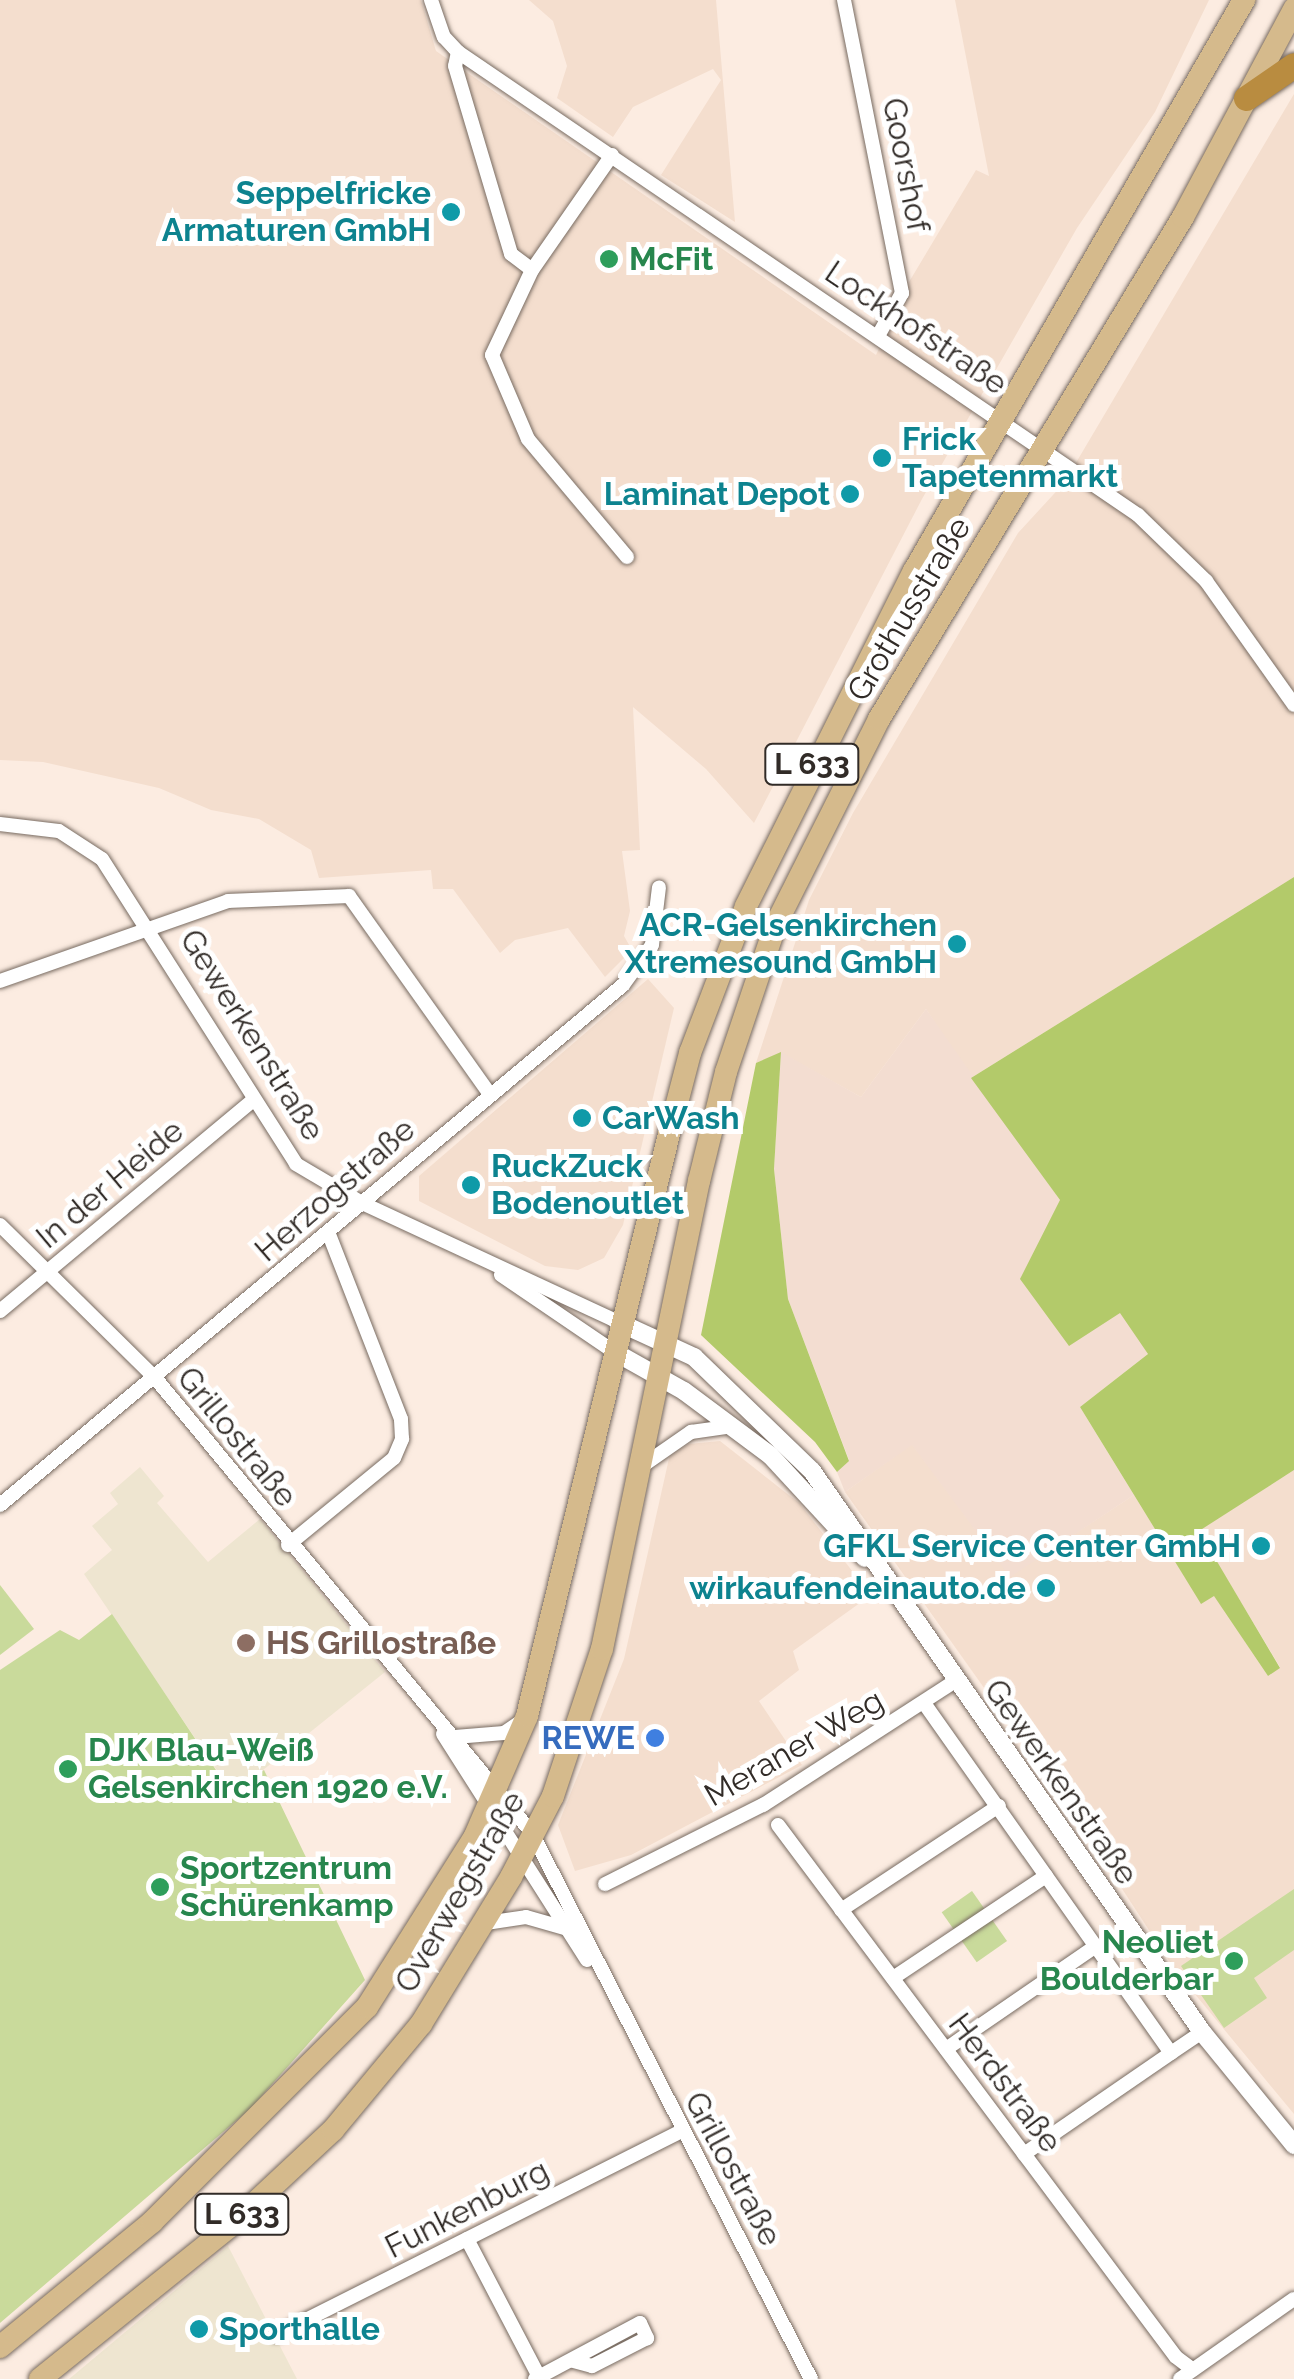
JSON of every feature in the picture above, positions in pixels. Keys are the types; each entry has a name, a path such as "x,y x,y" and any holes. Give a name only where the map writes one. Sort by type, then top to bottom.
{"highway":[{"path":"1246,98 1294,65"}],"main road":[{"name":"Grothusstraße","path":"618,1322 690,1053 746,906 834,720 1244,0"},
{"name":"Grothusstraße","path":"668,1344 726,1072 776,926 879,719 1044,450 1294,9"},
{"name":"Overwegstraße","path":"0,2347 152,2222 367,2007 450,1883 528,1716 618,1322"},
{"name":"Overwegstraße","path":"40,2379 230,2226 333,2130 421,2024 486,1923 552,1796 602,1649 668,1344"}],"street":[{"path":"432,0 444,37 458,52 455,66 511,254 532,270"},
{"name":"Goorshof","path":"844,0 902,293 878,336"},
{"name":"Lockhofstraße","path":"458,52 1004,419 1165,538 1238,621 1294,705"},
{"path":"612,156 532,270 492,355 528,440 627,558"},
{"name":"Gewerkenstraße","path":"0,824 59,831 84,842 152,932 296,1164 362,1203 668,1344 747,1401 812,1471 856,1528 872,1565"},
{"name":"Herzogstraße","path":"0,1505 156,1379 641,964 656,932 659,887"},
{"path":"0,981 152,932 228,900 349,896 490,1093"},
{"name":"In der Heide","path":"0,1311 254,1099"},
{"name":"Grillostraße","path":"0,1225 45,1274 156,1379 288,1545 455,1737 527,1844 564,1928 606,1986"},
{"path":"288,1545 394,1458 402,1439 401,1418 328,1232"},
{"name":"Gewerkenstraße","path":"480,1260 613,1351 660,1376 733,1426 770,1455 872,1565 1202,2032 1294,2146"},
{"path":"642,1466 690,1432 733,1426"},
{"name":"Meraner Weg","path":"606,1884 763,1805 954,1682"},
{"name":"Grillostraße","path":"419,1694 527,1844 606,1986 811,2379"},
{"name":"Gewerkenstraße","path":"924,1703 1171,2053"},
{"path":"455,1737 504,1733 528,1716"},
{"path":"841,1910 999,1806"},
{"name":"Herdstraße","path":"778,1825 1186,2375"},
{"path":"892,1978 1046,1876"},
{"path":"486,1923 526,1918 564,1928"},
{"path":"946,2049 1096,1946"},
{"path":"1024,2154 1202,2032"},
{"name":"Funkenburg","path":"276,2335 682,2131"},
{"path":"467,2240 537,2378 640,2323 647,2338 592,2366 574,2360"},
{"path":"1186,2375 1294,2299"}],"shaded area":[{"path":"0,0 421,0 436,51 876,355 909,282 976,170 989,176 955,0 1209,0 1155,112 1077,228 922,499 754,823 706,769 633,707 640,850 622,851 630,911 624,936 632,950 605,977 568,928 515,940 500,953 453,889 433,889 431,870 319,878 311,850 259,819 211,810 159,788 43,762 0,760"},
{"path":"529,0 716,0 735,222 661,175 721,80 713,69 633,107 613,137 557,98 567,66 553,21"},
{"path":"1294,94 1294,877 971,1078 926,1009 861,1097 781,1053 756,1063 809,900 853,813 1018,533 1064,483"},
{"path":"648,979 674,1008 623,1225 604,1258 578,1270 545,1266 419,1201 419,1176"},
{"path":"926,1009 1060,1200 1148,1354 1080,1407 1134,1495 1010,1577 912,1445 845,1492 837,1472 849,1460 788,1299 774,1169 781,1052 861,1097"},
{"path":"720,1441 799,1503 871,1595 793,1651 799,1670 759,1701 802,1765 631,1855 575,1871 558,1825 624,1659 670,1454 689,1444"},
{"path":"912,1444 1010,1576 1134,1495 1201,1603 1214,1595 1268,1676 1280,1667 1198,1531 1294,1470 1294,2114 1175,1970 1070,1809 845,1492"},
{"name":"HS Grillostraße","path":"140,1467 164,1496 157,1503 208,1562 260,1519 385,1672 233,1794 84,1574 112,1550 92,1526 118,1504 110,1493"},
{"path":"228,2246 297,2379 69,2379"}],"green space":[{"path":"1294,877 1294,1470 1199,1531 1280,1668 1268,1676 1214,1596 1201,1604 1080,1407 1148,1354 1120,1313 1069,1346 1020,1279 1060,1200 971,1078"},
{"path":"781,1052 774,1169 788,1299 849,1461 837,1472 815,1442 701,1335 756,1063"},
{"path":"0,1585 34,1629 0,1655"},
{"name":"Sportzentrum Schürenkamp","path":"112,1614 232,1794 264,1770 365,1980 250,2109 0,2323 0,1670 60,1630 79,1640"},
{"name":"Neoliet Boulderbar","path":"1294,1889 1294,1950 1254,1978 1267,1998 1224,2028 1181,1966"},
{"path":"972,1891 1007,1941 977,1962 942,1912"}],"place":[{"name":"Seppelfricke Armaturen GmbH","path":"451,212"},
{"name":"McFit","path":"609,259"},
{"name":"Frick Tapetenmarkt","path":"882,458"},
{"name":"Laminat Depot","path":"850,494"},
{"name":"ACR-Gelsenkirchen Xtremesound GmbH","path":"957,944"},
{"name":"CarWash","path":"582,1118"},
{"name":"RuckZuck Bodenoutlet","path":"471,1185"},
{"name":"GFKL Service Center GmbH","path":"1261,1546"},
{"name":"wirkaufendeinauto.de","path":"1046,1588"},
{"name":"HS Grillostraße","path":"246,1643"},
{"name":"REWE","path":"655,1738"},
{"name":"DJK Blau-Weiß Gelsenkirchen 1920 e.V.","path":"68,1769"},
{"name":"Sportzentrum Schürenkamp","path":"160,1887"},
{"name":"Neoliet Boulderbar","path":"1234,1961"},
{"name":"Sporthalle","path":"199,2329"}]}
